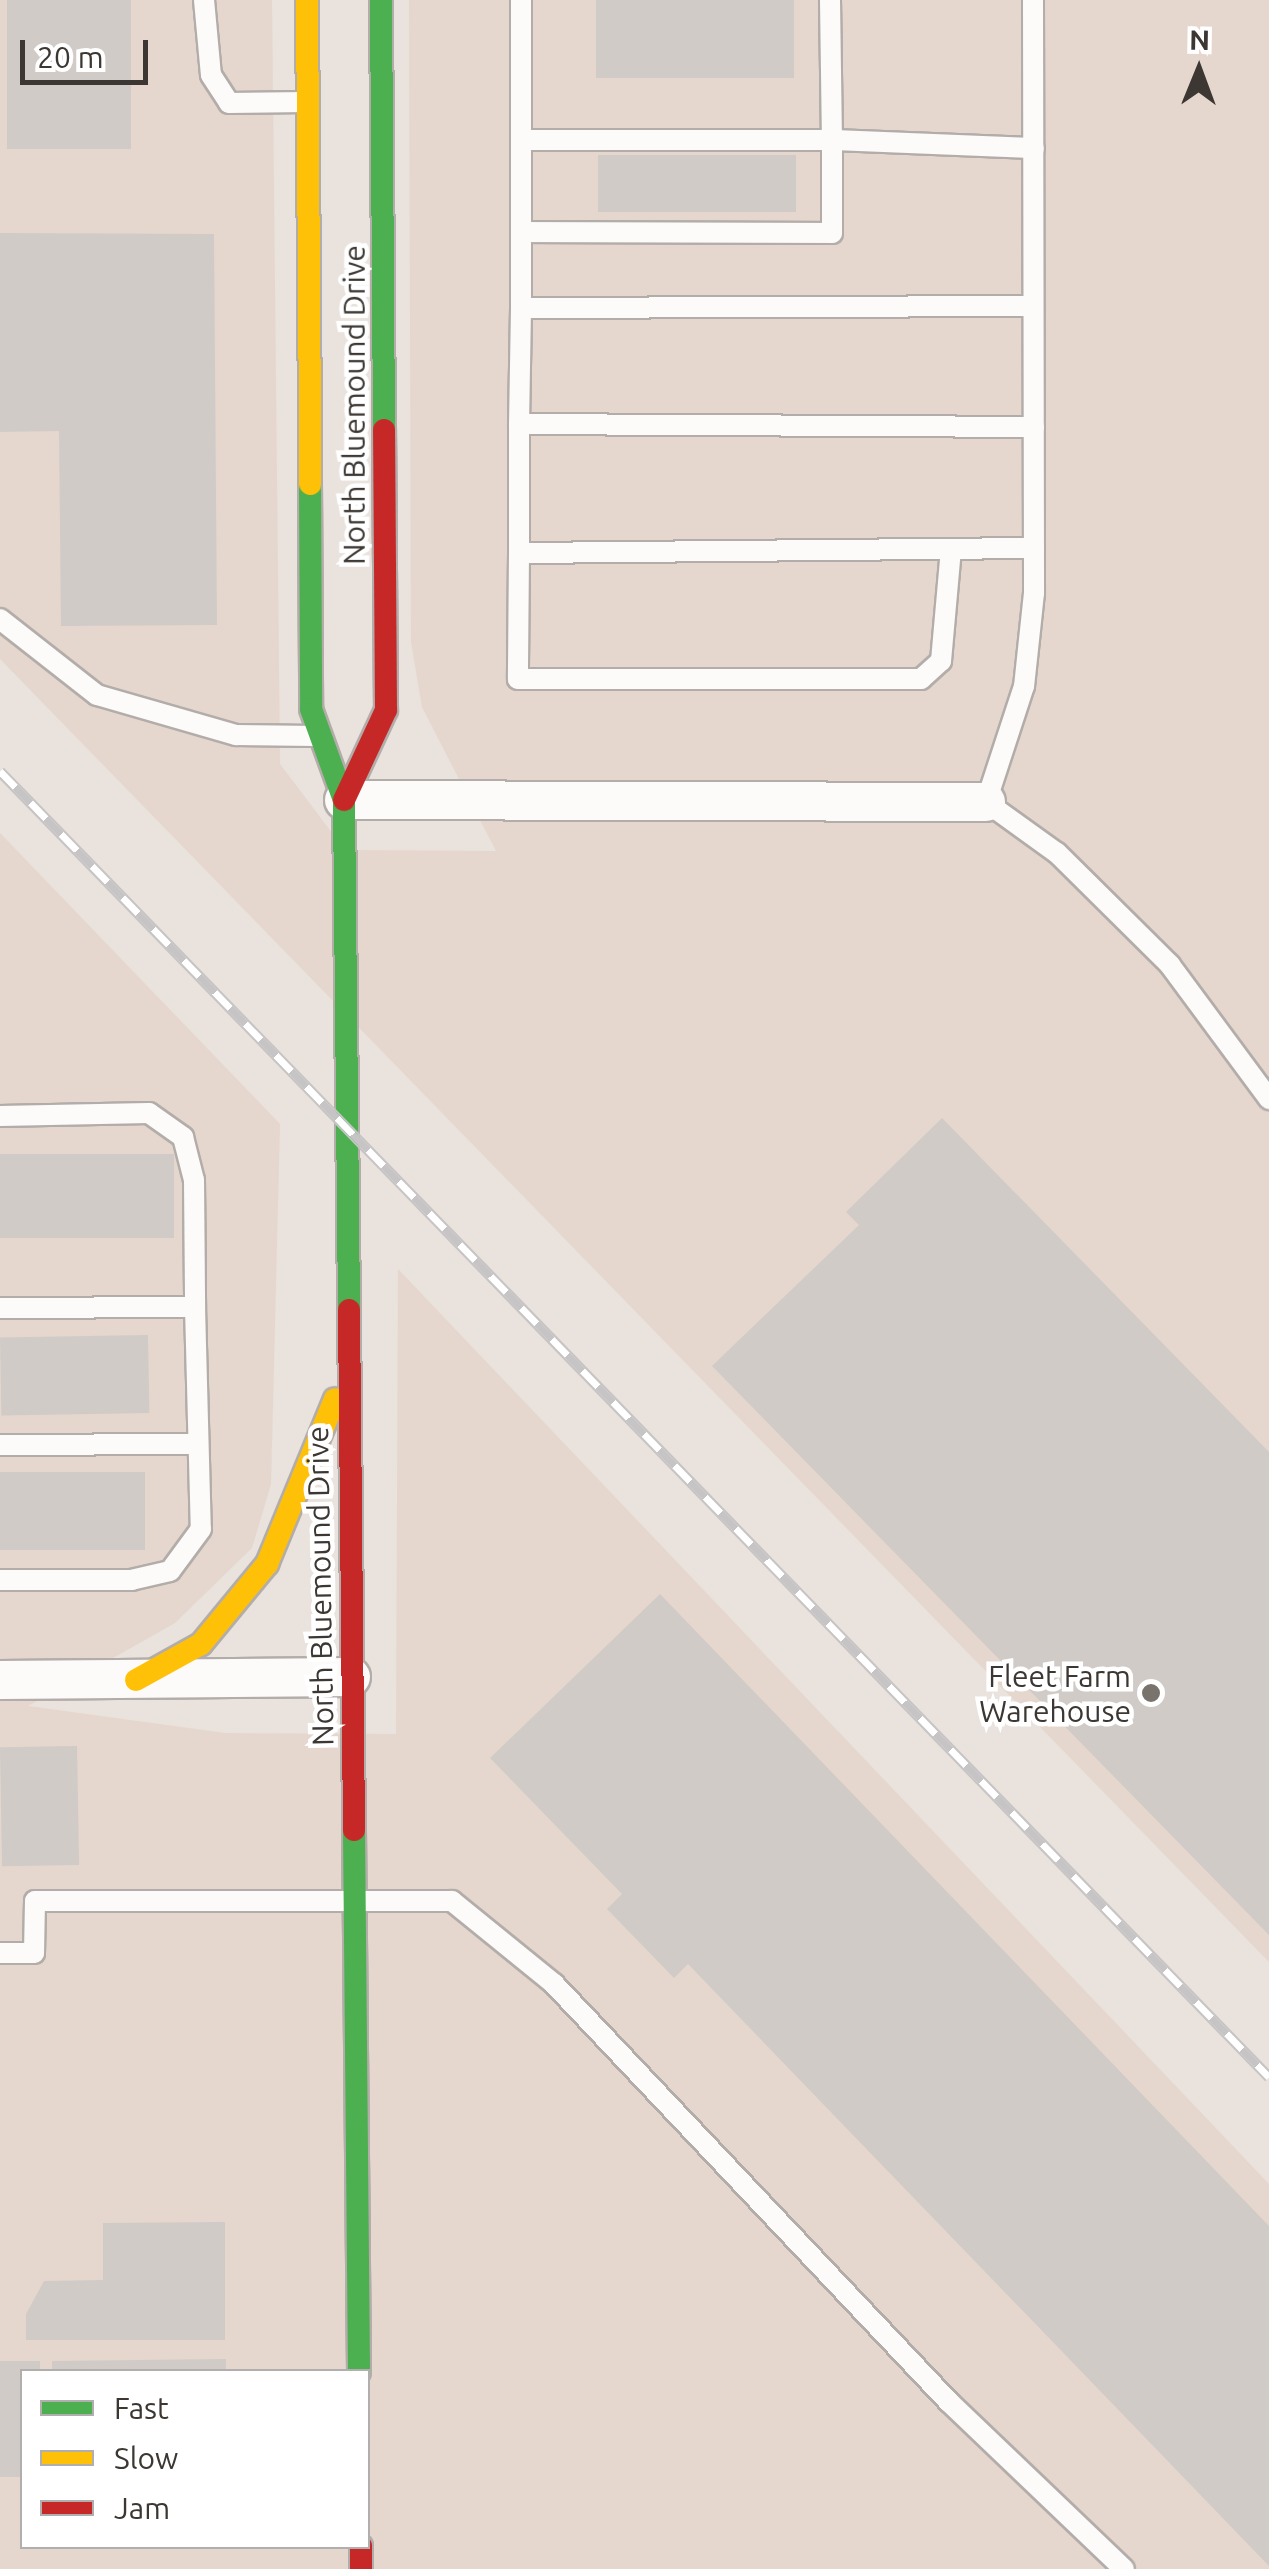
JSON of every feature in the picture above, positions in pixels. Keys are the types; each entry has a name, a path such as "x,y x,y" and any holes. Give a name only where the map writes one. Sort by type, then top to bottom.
{"main road":[{"name":"North Bluemound Drive","path":"308,0 311,709 344,800 359,2369"},
{"name":"North Bluemound Drive","path":"344,800 386,710 381,0"},
{"path":"136,1680 201,1644 267,1564 347,1368"}],"street":[{"path":"344,800 986,802"},
{"path":"0,1680 351,1676"}],"lane":[{"path":"204,0 211,75 229,103 308,102"},
{"path":"521,0 518,679 921,679 941,661 951,549"},
{"path":"521,232 832,233 830,0"},
{"path":"1033,0 1034,548 1024,686 986,802 1057,853 1170,966 1269,1098"},
{"path":"521,140 832,140 1034,148"},
{"path":"520,308 1032,306"},
{"path":"519,424 1034,427"},
{"path":"519,553 1034,548"},
{"path":"0,619 97,695 236,735 320,736"},
{"path":"0,1116 149,1113 182,1137 194,1180 201,1529 170,1571 132,1580 0,1580"},
{"path":"0,1308 195,1307"},
{"path":"0,1445 197,1444"},
{"path":"0,1954 34,1953 35,1902 452,1901 554,1984 950,2402 1124,2569"}],"shaded area":[{"path":"0,0 272,0 280,764 345,850 496,851 422,707 411,642 409,0 1269,0 1269,1962 0,659"},
{"path":"0,833 280,1124 271,1484 252,1548 175,1623 28,1706 225,1733 396,1734 398,1269 1269,2184 1269,2569 0,2569"}],"building":[{"path":"7,0 131,0 131,149 7,149"},
{"path":"596,0 794,0 794,78 596,78"},
{"path":"598,155 796,155 796,212 598,212"},
{"path":"0,233 214,234 217,625 61,626 59,431 0,432"},
{"name":"Fleet Farm Warehouse","path":"942,1118 1269,1452 1269,1935 712,1366 859,1225 846,1212"},
{"path":"0,1154 174,1154 174,1238 0,1238"},
{"path":"148,1335 149,1413 1,1416 0,1338"},
{"path":"0,1472 145,1472 145,1550 0,1550"},
{"path":"660,1594 1269,2226 1269,2566 688,1964 674,1978 607,1909 622,1894 490,1758"},
{"path":"77,1746 79,1865 2,1866 0,1747"},
{"path":"225,2222 225,2340 26,2340 26,2314 44,2281 103,2280 103,2223"},
{"path":"226,2359 226,2369 52,2369 52,2361"},
{"path":"0,2361 40,2361 40,2369 20,2369 20,2477 0,2477"}],"railway":[{"path":"0,771 1269,2077"}],"traffic: fast":[{"path":"381,0 384,430"},
{"path":"310,484 311,709 344,800 349,1310"},
{"path":"354,1830 359,2369"}],"traffic: slow":[{"path":"307,0 310,484"},
{"path":"136,1680 201,1644 267,1564 335,1399"}],"traffic: jam":[{"path":"344,800 386,710 384,430"},
{"path":"349,1310 354,1830"},
{"path":"361,2549 361,2569"}],"place":[{"name":"Fleet Farm Warehouse","path":"1151,1693"}]}
